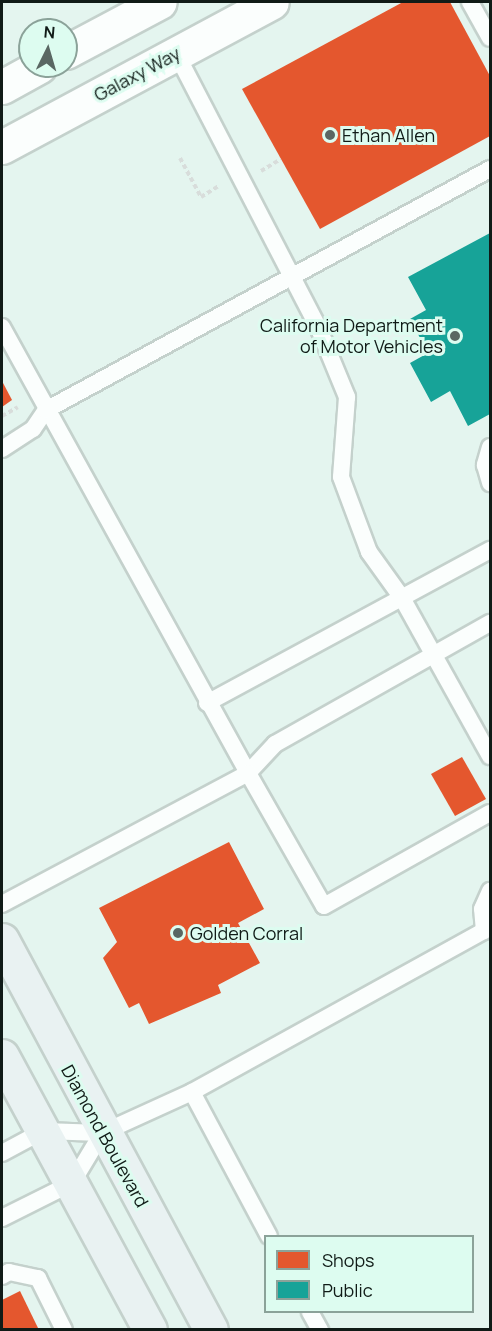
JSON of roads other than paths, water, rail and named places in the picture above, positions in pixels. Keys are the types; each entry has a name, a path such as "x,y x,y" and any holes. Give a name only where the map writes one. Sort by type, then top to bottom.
{"main road":[{"name":"Diamond Boulevard","path":"2,940 102,1133 211,1329"},
{"path":"2,1056 150,1329"}],"street":[{"path":"78,46 160,2"},
{"name":"Galaxy Way","path":"2,147 272,2"},
{"path":"2,87 18,78"}],"lane":[{"path":"470,2 490,38"},
{"path":"176,53 292,278 347,397 340,477 369,552 402,598 490,756"},
{"path":"2,448 33,429 46,410 490,169"},
{"path":"2,327 207,703 324,906 490,813"},
{"path":"490,447 485,465 490,483"},
{"path":"207,703 490,550"},
{"path":"2,904 248,773 275,744 490,623"},
{"path":"2,1153 43,1131 102,1133 192,1092 487,937 483,909 490,891"},
{"path":"192,1092 268,1235"},
{"path":"2,1218 72,1183 102,1133"},
{"path":"2,1276 9,1272 38,1278 63,1329"},
{"path":"311,1313 320,1329"}],"place":[{"name":"Ethan Allen","path":"330,135"},
{"name":"California Department of Motor Vehicles","path":"455,336"},
{"name":"Golden Corral","path":"178,933"}]}
